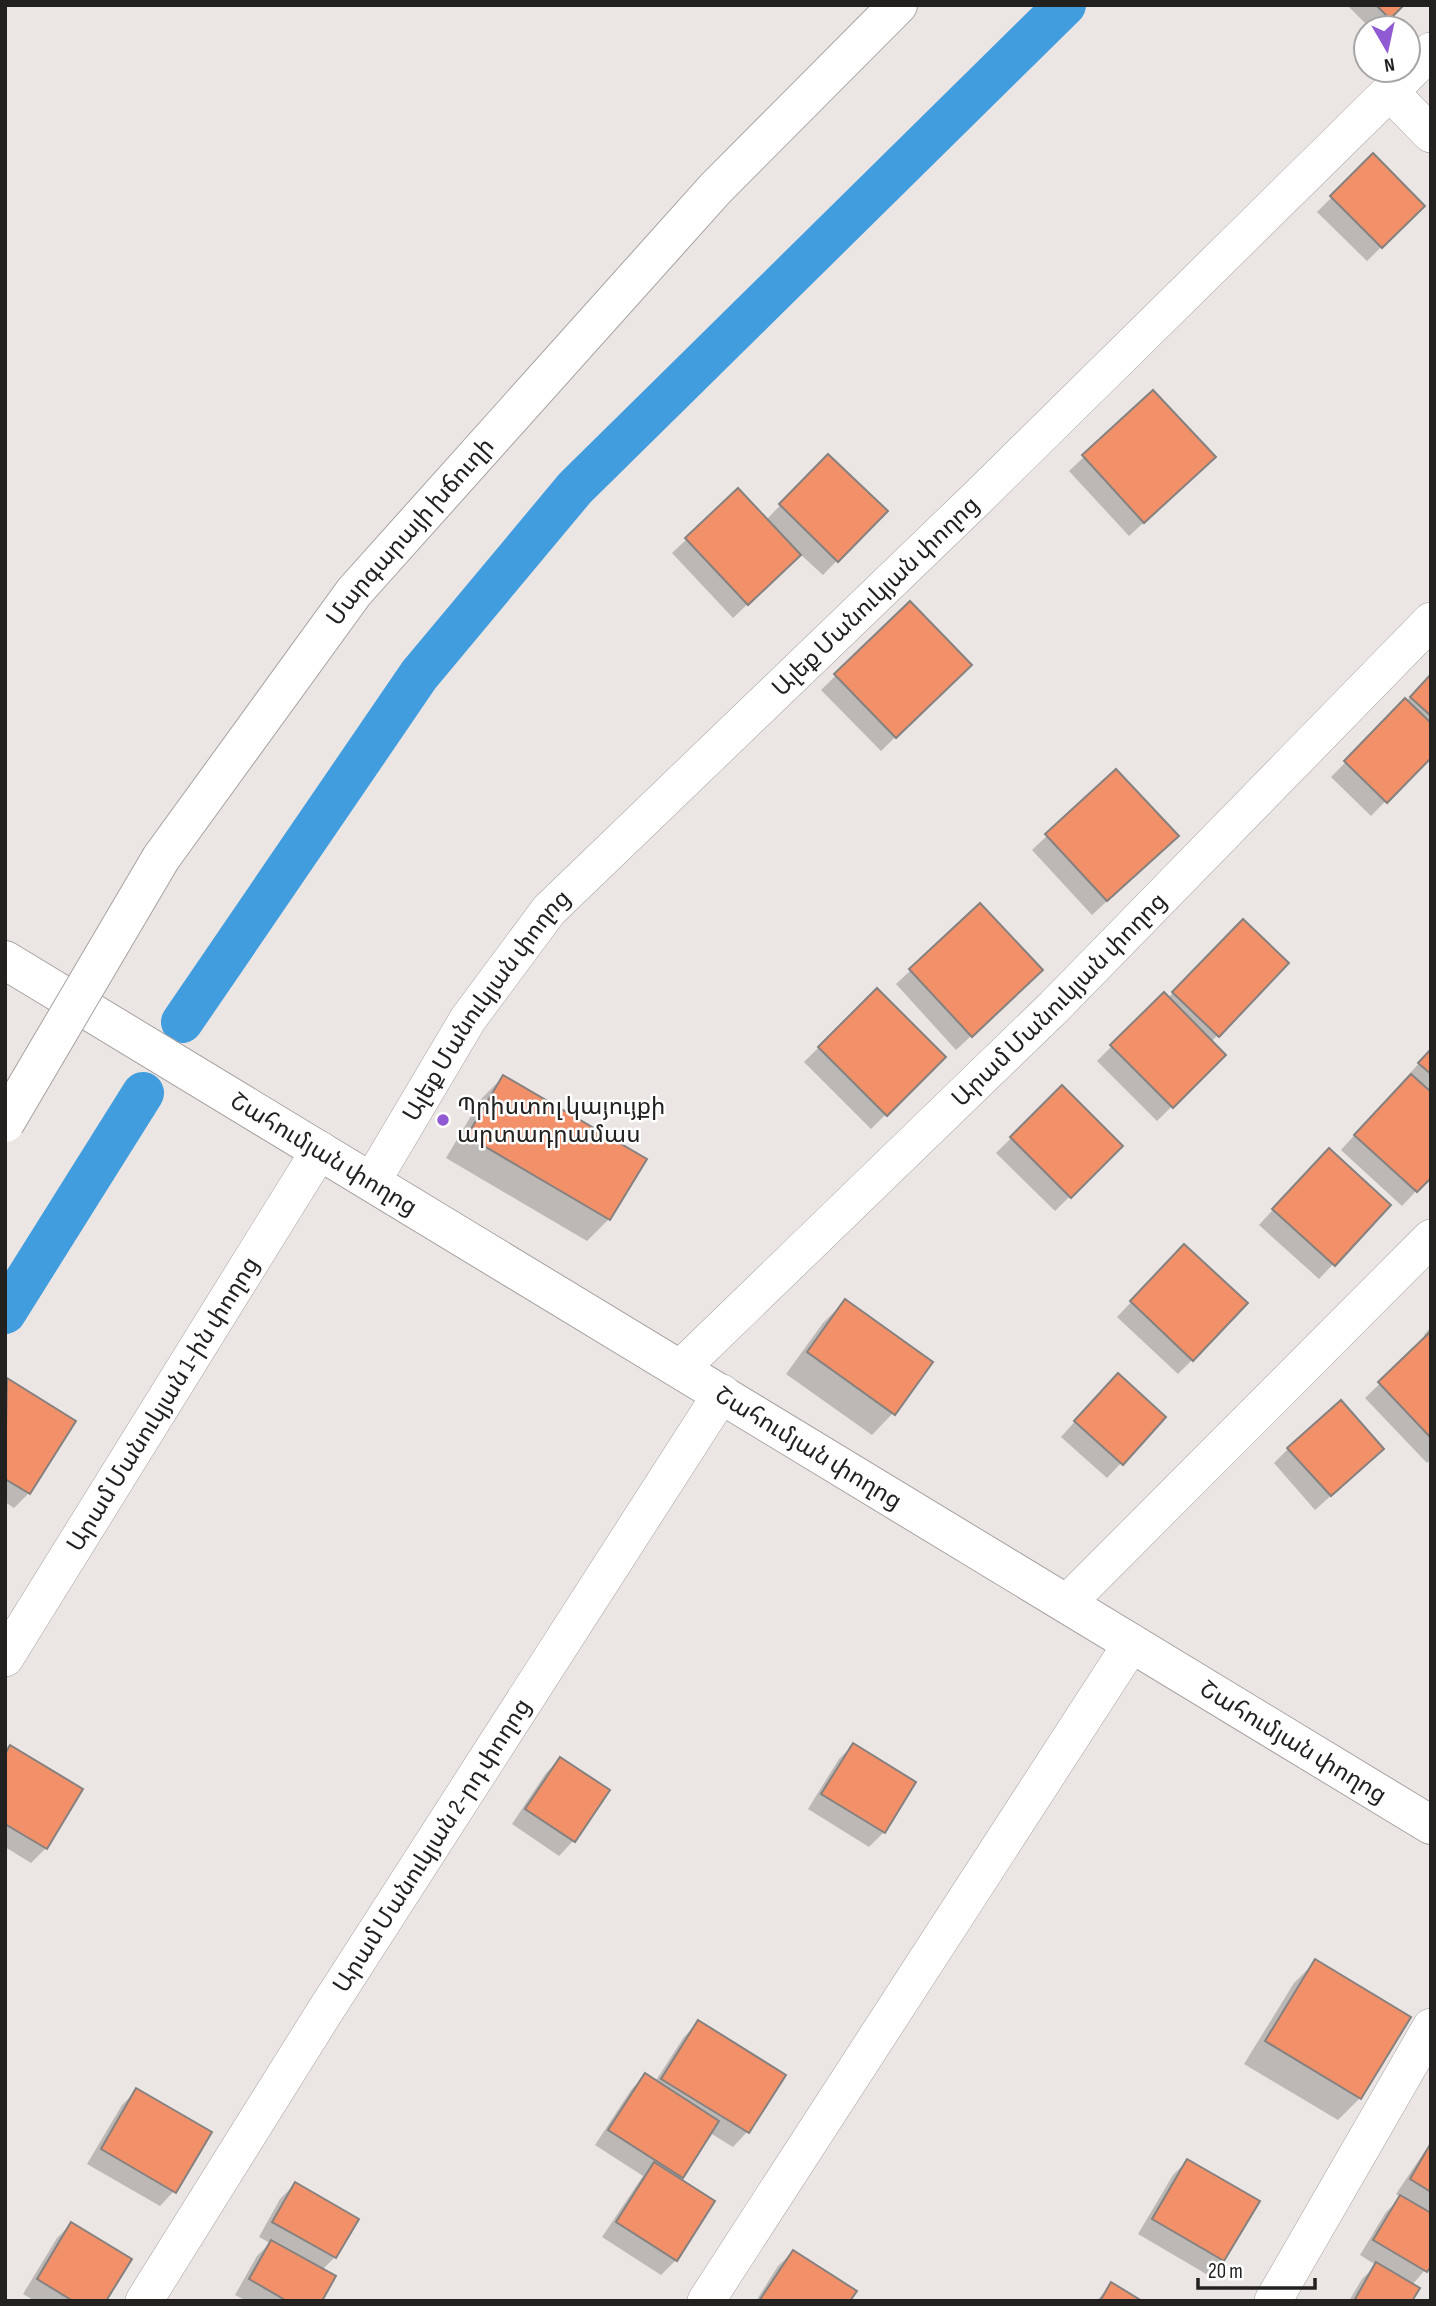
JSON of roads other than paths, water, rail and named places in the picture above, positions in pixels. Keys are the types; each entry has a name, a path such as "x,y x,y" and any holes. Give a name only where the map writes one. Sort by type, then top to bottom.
{"main road":[{"name":"Մարգարայի խճուղի","path":"5,1123 161,858 354,592 715,189 898,5"},
{"name":"Շահումյան փողոց","path":"5,960 1431,1825"}],"street":[{"name":"Ալեք Մանուկյան փողոց","path":"372,1181 468,1018 549,910 962,513 1431,51"},
{"path":"1390,92 1431,134"},
{"name":"Արամ Մանուկյան փողոց","path":"681,1368 1054,1007 1431,621"},
{"name":"Արամ Մանուկյան 1-ին փողոց","path":"5,1658 320,1150"},
{"path":"1067,1603 1431,1238"},
{"name":"Արամ Մանուկյան 2-րդ փողոց","path":"144,2301 322,2016 722,1393"},
{"path":"706,2301 1132,1643"},
{"path":"1273,2301 1431,2027"}],"waterway":[{"path":"182,1022 419,675 575,488 1065,5"},
{"path":"5,1313 143,1093"}],"place":[{"name":"Պրիստոլ կայույքի արտադրամաս","path":"443,1120"}]}
